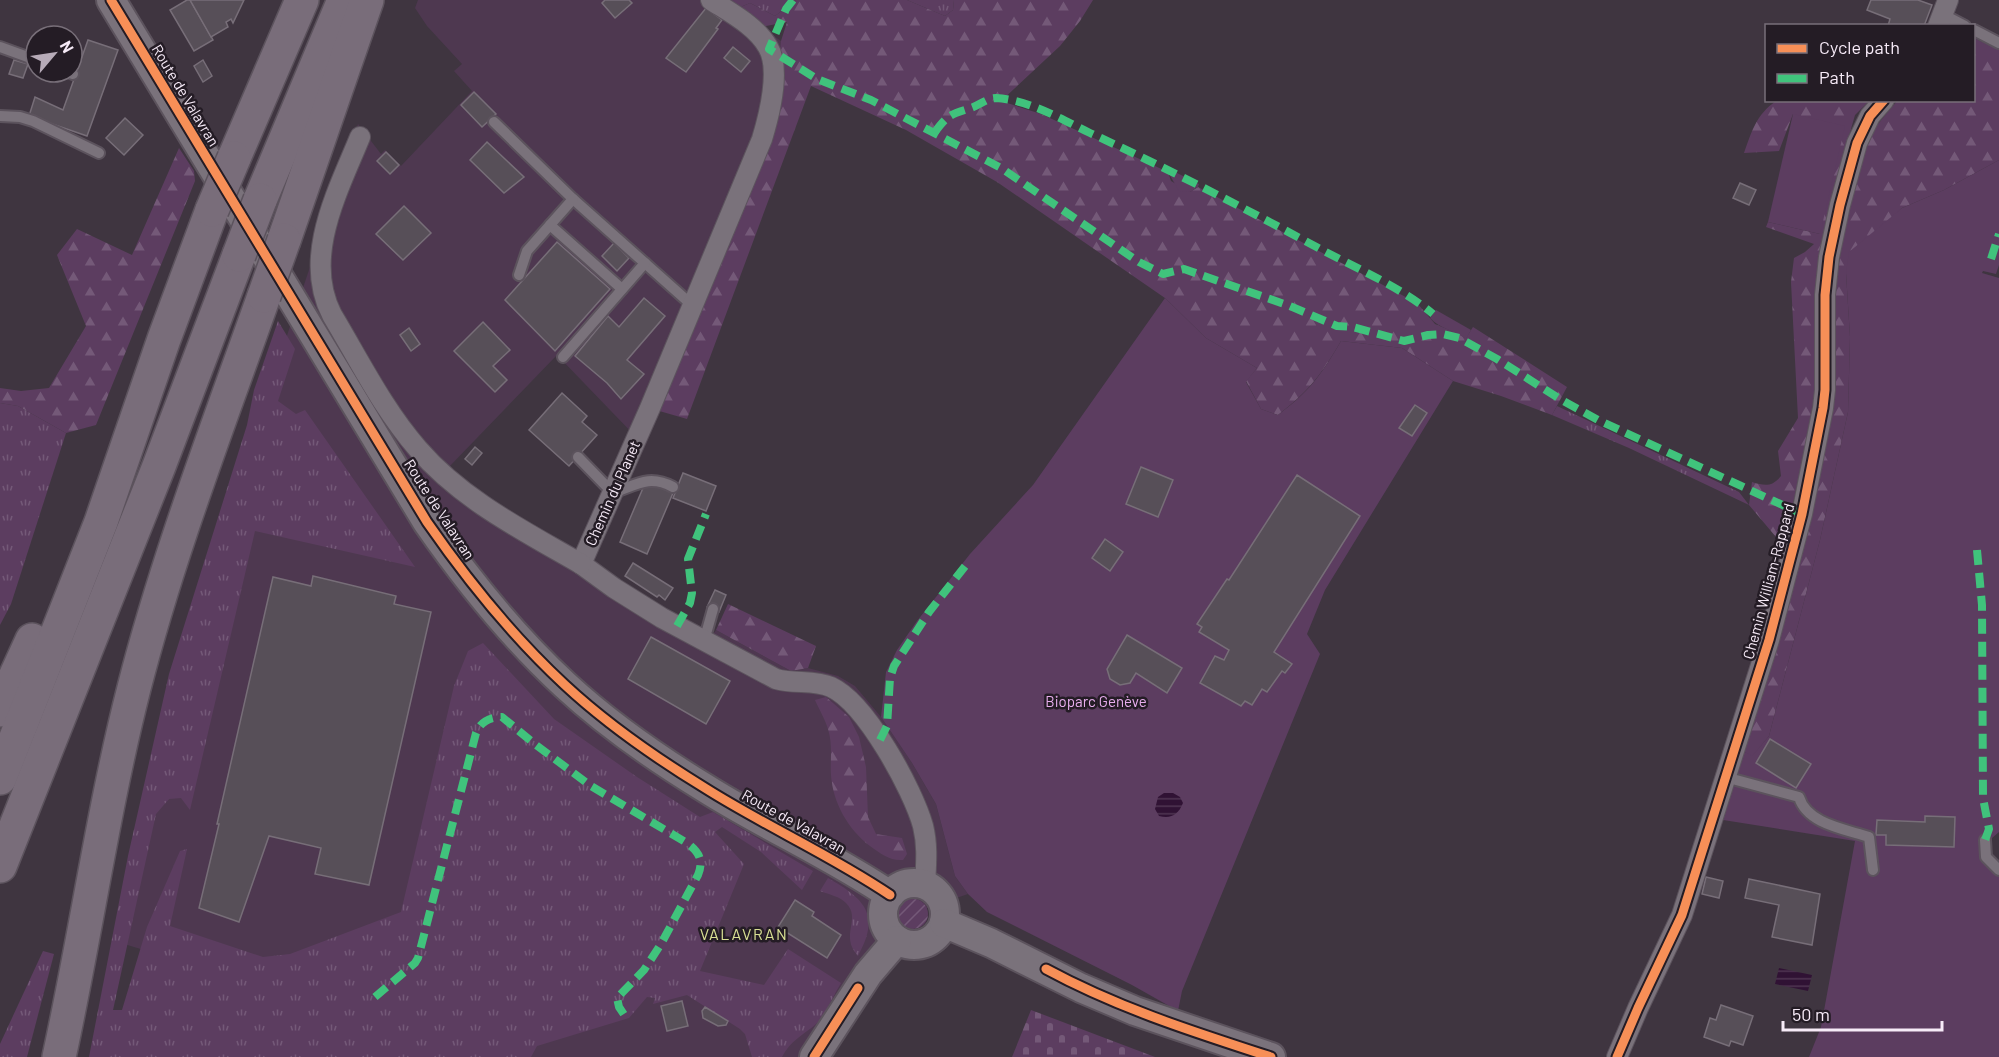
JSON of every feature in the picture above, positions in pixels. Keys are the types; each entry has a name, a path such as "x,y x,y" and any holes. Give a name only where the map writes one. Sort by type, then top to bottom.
{"highway":[{"path":"0,778 101,522 164,339 212,210 302,0"},
{"path":"0,866 154,477 260,200 344,0"},
{"path":"59,1057 120,747 148,636 200,476 367,0"},
{"path":"0,710 89,514 164,339"}],"street":[{"name":"Route de Valavran","path":"111,0 428,522 474,587 500,618 566,686 660,759 706,789 836,861 891,895"},
{"name":"Chemin du Planet","path":"711,0 754,31 769,49 773,95 762,139 581,564 662,618 777,680 793,687 821,684 838,692 857,710 880,740 898,769 919,813 926,846 925,885"},
{"name":"Chemin William-Rappard","path":"1617,1057 1682,915 1769,640 1802,514 1823,408 1825,295 1829,257 1857,143 1870,116 1882,102"},
{"path":"360,137 329,213 325,231 321,282 329,309 397,422 420,451 466,494 521,530 581,564"},
{"path":"906,885 925,885 940,897 945,914 944,923 936,937 922,944 913,945 897,940 885,924 885,904 891,895 906,885"},
{"path":"944,923 991,943 1081,988 1227,1050 1271,1057"},
{"path":"814,1057 868,974 897,940"}],"lane":[{"path":"1943,13 1962,24"},
{"path":"1975,31 1999,43"},
{"path":"0,47 24,56"},
{"path":"0,116 20,117 33,121 99,153"},
{"path":"494,122 573,199 692,305"},
{"path":"519,275 527,251 573,199"},
{"path":"550,225 622,289"},
{"path":"563,357 645,263"},
{"path":"578,457 613,493 646,479 660,481 673,487"},
{"path":"704,641 713,609"},
{"path":"1725,777 1798,797 1811,816 1869,837 1873,870"},
{"path":"1985,840 1986,857 1999,870"}],"shaded area":[{"path":"418,0 724,0 781,41 779,93 637,438 557,355 449,467 462,481 671,614 713,634 716,630 791,671 808,668 838,676 855,686 881,717 912,763 936,804 955,876 968,894 916,912 814,1057 469,1057 207,969 124,944 224,523 358,124 381,154 385,150 401,166 472,91 454,71 462,64 427,26 415,8"},
{"path":"1164,793 1173,793 1180,797 1183,803 1181,807 1171,816 1159,816 1155,809 1158,797"},
{"path":"1779,968 1812,975 1808,991 1775,984"}],"green space":[{"path":"724,0 796,0 775,16 750,3 736,9"},
{"path":"796,0 907,0 945,16 953,10 954,0 1093,0 1060,46 1001,101 1041,114 1168,172 1171,181 1190,192 1198,187 1417,303 1435,324 1466,338 1473,327 1567,387 1552,415 1453,381 1402,348 1341,341 1314,382 1289,406 1278,415 1261,409 1246,381 1257,368 1206,338 1165,298 997,182 906,130 811,86 687,419 656,410 779,63 781,41 787,22 761,27 736,9 750,3 775,16"},
{"path":"907,0 954,0 953,10 945,16"},
{"path":"1975,38 1999,50 1999,160 1944,190 1902,208 1846,273 1850,337 1848,412 1820,540 1769,736 1752,757 1742,750 1803,548 1833,403 1834,294 1843,238 1863,151 1873,130 1896,102 1975,102"},
{"path":"1775,102 1868,102 1855,115 1844,153 1818,284 1815,316 1818,376 1807,441 1781,543 1749,505 1752,482 1768,485 1781,476 1778,451 1798,418 1791,282 1794,258 1814,244 1766,227 1768,222 1820,234 1793,114 1779,151 1744,153 1752,131 1769,106"},
{"path":"1793,114 1845,126 1820,234 1768,222"},
{"path":"179,148 194,171 195,181 96,425 66,433 18,406 0,403 0,388 21,391 49,388 86,326 57,255 77,229 132,255"},
{"path":"1999,160 1999,265 1996,274 1983,271 1982,273 1999,278 1999,832 1992,838 1990,855 1999,863 1999,1057 1809,1057 1821,1027 1855,841 1717,819 1742,750 1752,756 1769,736 1820,540 1848,412 1850,337 1846,273 1849,252 1902,208 1944,190"},
{"path":"1169,169 1199,184 1198,187 1190,192 1179,191 1168,172"},
{"name":"Bioparc Genève","path":"1165,298 1206,338 1257,368 1246,382 1261,409 1278,415 1314,382 1341,341 1402,348 1453,381 1325,590 1307,634 1320,654 1182,991 1178,1011 1132,985 987,912 968,894 955,876 936,804 881,717 886,672 897,650 970,554 1033,485"},
{"path":"1436,310 1471,330 1466,339 1430,318"},
{"path":"278,321 295,349 278,401 296,414 305,410 415,567 255,531 190,810 181,798 169,799 156,814 113,1010 122,1010 147,927 180,851 187,849 170,926 263,957 290,954 401,912 454,686 468,651 483,643 554,719 637,777 700,817 713,812 813,871 802,890 761,852 722,827 715,832 744,864 700,971 764,985 788,949 841,983 816,1024 793,1042 782,1057 752,1057 745,1034 740,1029 687,995 653,1004 655,998 647,997 629,1018 537,1046 531,1057 89,1057 128,856 169,674 247,425 254,390"},
{"path":"0,403 18,406 66,433 11,604 0,625"},
{"path":"1557,406 1739,492 1749,505 1629,448 1552,415"},
{"path":"728,604 816,646 808,668 791,671 716,630"},
{"path":"826,697 849,717 859,737 866,767 868,817 876,834 902,838 907,854 903,860 890,858 870,846 855,832 838,805 832,785 830,735 815,700"},
{"path":"828,878 852,893 866,910 868,929 858,956 850,941 852,915 850,909 841,899 820,891"},
{"path":"913,899 924,903 928,914 924,925 913,929 902,925 898,914 902,903"},
{"path":"43,951 54,954 27,1057 0,1057 0,1044"},
{"path":"1031,1010 1155,1057 1012,1057"}],"building":[{"path":"190,0 213,40 194,51 170,10"},
{"path":"190,0 244,0 233,23 231,19 226,22 228,27 211,37"},
{"path":"605,0 629,0 632,3 615,18 602,3"},
{"path":"1871,0 1918,0 1932,5 1925,24 1889,24 1890,19 1867,10"},
{"path":"706,8 722,20 716,28 718,29 686,72 666,58"},
{"path":"88,40 118,50 87,136 29,116 35,97 63,110 72,84 84,84 84,51"},
{"path":"733,47 750,61 741,72 724,58"},
{"path":"14,60 24,63 23,78 9,74"},
{"path":"203,60 212,76 203,82 194,66"},
{"path":"474,92 496,114 482,127 461,105"},
{"path":"125,118 143,135 124,155 106,138"},
{"path":"487,142 524,177 504,193 470,160"},
{"path":"386,152 399,165 390,174 377,161"},
{"path":"1740,183 1756,190 1749,205 1733,198"},
{"path":"404,206 431,233 403,260 376,234"},
{"path":"557,242 610,289 555,351 505,300"},
{"path":"614,243 629,258 617,271 602,256"},
{"path":"644,298 665,316 627,360 644,374 621,399 607,383 575,356 608,316 619,327"},
{"path":"483,322 510,350 493,366 507,380 495,392 454,351"},
{"path":"409,328 420,344 411,351 400,335"},
{"path":"562,393 587,416 582,422 597,435 569,466 529,430"},
{"path":"1415,405 1427,413 1412,436 1399,428"},
{"path":"475,447 482,453 472,465 465,459"},
{"path":"1141,467 1173,480 1158,517 1126,504"},
{"path":"683,473 716,486 706,511 673,498"},
{"path":"1297,475 1360,516 1274,652 1292,664 1285,673 1282,671 1267,692 1262,689 1252,705 1245,701 1241,706 1200,683 1215,656 1224,660 1229,650 1199,632 1202,627 1197,624 1227,579 1229,580"},
{"path":"646,481 673,493 647,554 620,542"},
{"path":"1105,539 1123,552 1110,571 1092,558"},
{"path":"633,563 673,588 665,600 625,576"},
{"path":"313,576 396,596 394,604 431,612 369,885 315,874 321,848 269,836 239,922 199,908 273,577 311,586"},
{"path":"715,590 726,595 719,612 707,607"},
{"path":"1127,635 1182,668 1167,693 1136,673 1130,683 1120,685 1110,679 1107,669"},
{"path":"651,637 730,681 706,724 628,679"},
{"path":"1770,739 1811,764 1796,788 1756,763"},
{"path":"1925,816 1955,817 1954,847 1886,845 1886,835 1876,835 1877,820 1925,822"},
{"path":"1706,877 1723,881 1719,898 1702,894"},
{"path":"1749,879 1820,894 1812,945 1772,937 1779,905 1745,898"},
{"path":"795,900 814,912 812,916 841,935 827,958 778,927"},
{"path":"682,1001 688,1026 667,1031 661,1006"},
{"path":"1721,1005 1753,1016 1743,1045 1731,1041 1729,1046 1704,1037 1710,1018 1716,1020"},
{"path":"705,1007 728,1021 726,1025 718,1026 703,1018 702,1011"}],"marked path":[{"path":"793,0 786,9 769,49 817,79 871,100 1001,168 1139,262 1163,274 1184,269 1290,306 1337,326 1353,327 1404,341 1443,334 1459,338 1598,420 1802,514"},
{"path":"935,132 951,116 993,98 1033,106 1236,204 1394,287 1433,314"},
{"path":"1991,259 1999,234"},
{"path":"677,626 690,603 692,593 688,559 706,514"},
{"path":"1977,550 1982,605 1983,798 1989,829 1985,840"},
{"path":"880,740 887,726 890,678 894,666 929,612 970,560"},
{"path":"375,997 418,958 476,733 486,720 502,717 591,786 687,843 699,857 698,875 661,944 644,970 617,998 619,1007 627,1019"}],"cycle path":[{"path":"111,0 427,522 475,587 509,628 581,699 650,753 728,802 868,880 890,895"},
{"path":"1617,1057 1682,915 1769,640 1802,514 1823,408 1825,295 1829,257 1857,143 1870,116 1882,102"},
{"path":"1046,969 1129,1007 1271,1057"},
{"path":"814,1057 858,988"}],"district":[{"name":"VALAVRAN","path":"744,933"}]}
